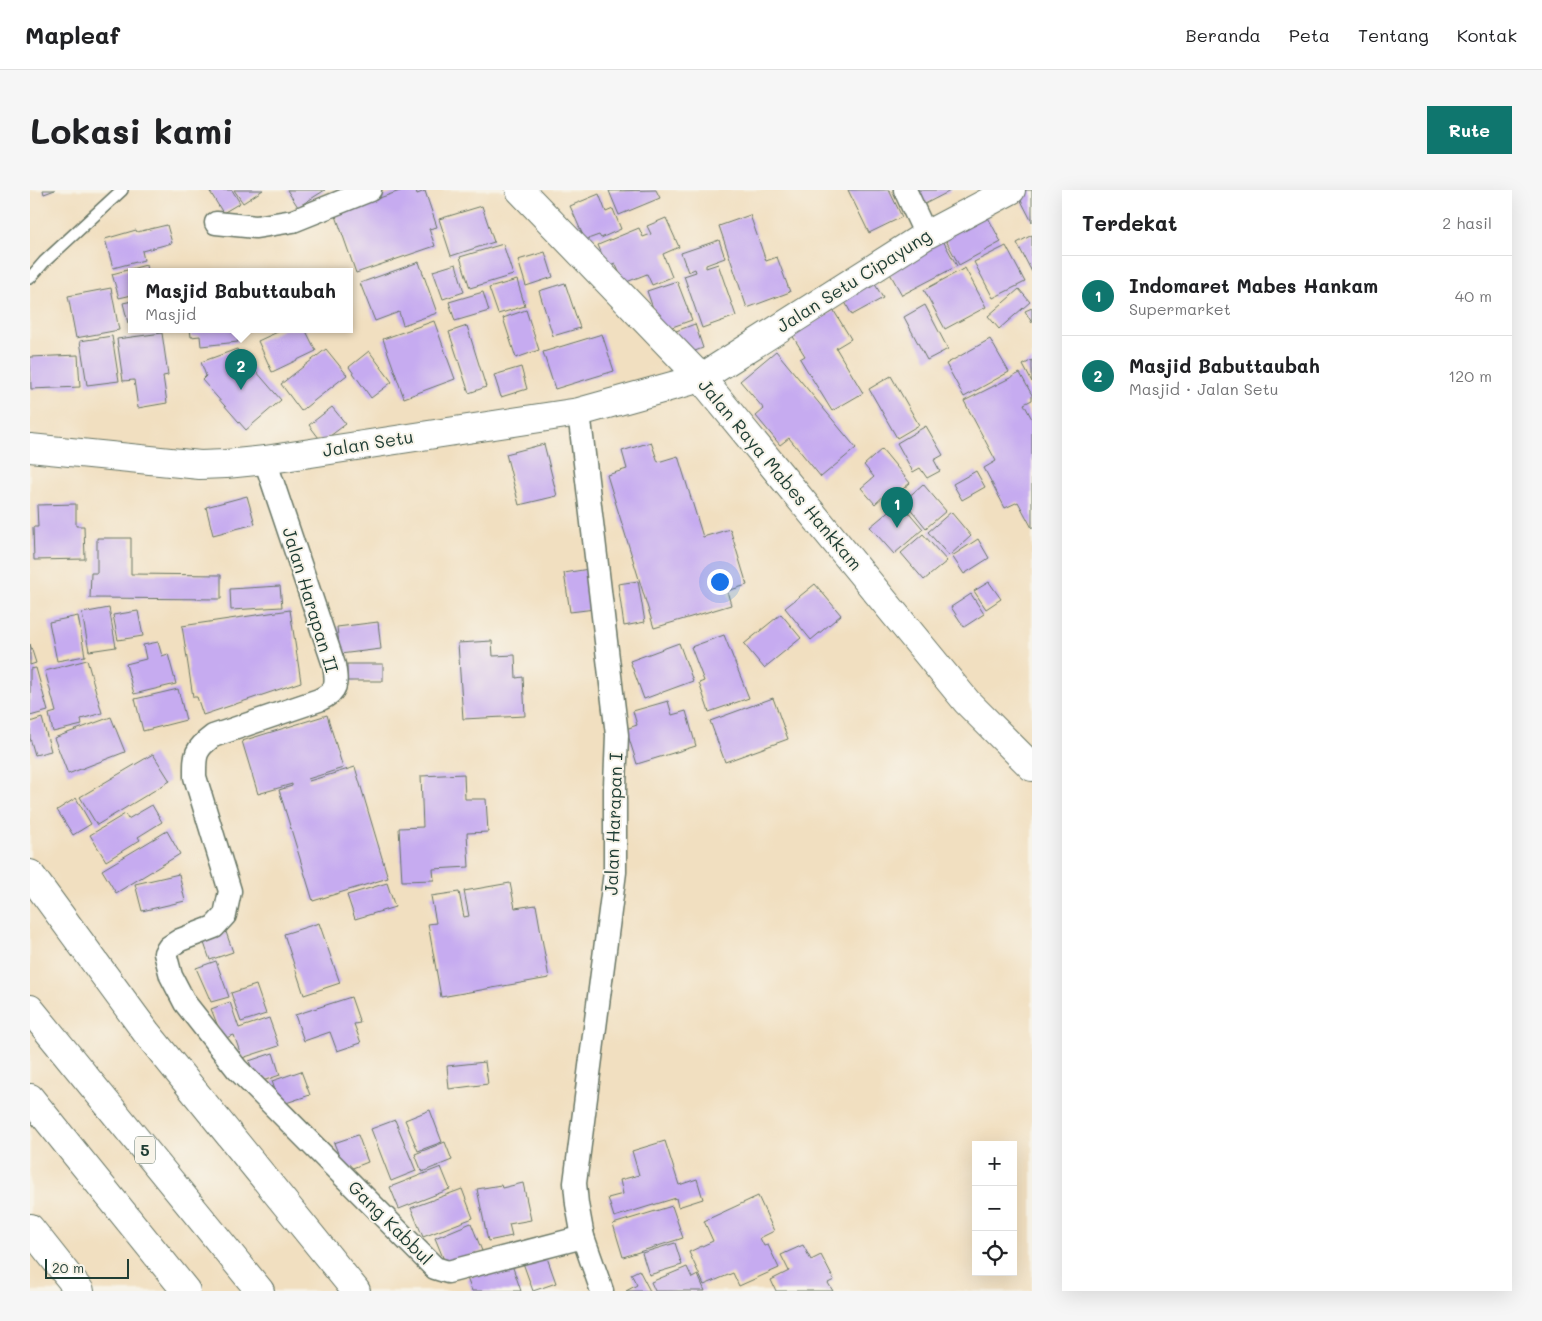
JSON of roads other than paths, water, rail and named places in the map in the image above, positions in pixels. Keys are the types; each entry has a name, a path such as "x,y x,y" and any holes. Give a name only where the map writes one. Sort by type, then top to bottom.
{"main road":[{"name":"Jalan Raya Mabes Hankkam","path":"520,190 701,378 967,702 1031,765"},
{"name":"Jalan Setu Cipayung","path":"701,378 926,235 1011,190"},
{"name":"Jalan Setu","path":"30,448 200,465 265,460 579,412 701,378"},
{"path":"30,874 146,1032 356,1291"},
{"name":"5","path":"30,1010 260,1291"},
{"path":"30,1098 186,1291"},
{"path":"30,1228 80,1291"}],"street":[{"path":"216,223 256,227 293,221 370,190"},
{"path":"905,190 926,235"},
{"name":"Jalan Harapan I","path":"579,412 617,735 615,872 575,1183 583,1238 602,1291"},
{"name":"Jalan Harapan II","path":"237,1069 185,1003 171,976 165,954 169,947 180,940 214,926 225,915 230,891 195,776 194,759 203,743 213,736 330,695 336,678 334,665 265,460"},
{"name":"Gang Kabbul","path":"237,1069 435,1268 448,1272 583,1238"}],"lane":[{"path":"30,278 44,262 122,190"}],"place":[{"name":"Masjid Babuttaubah","path":"241,390"},
{"name":"Indomaret Mabes Hankam","path":"897,528"}]}
